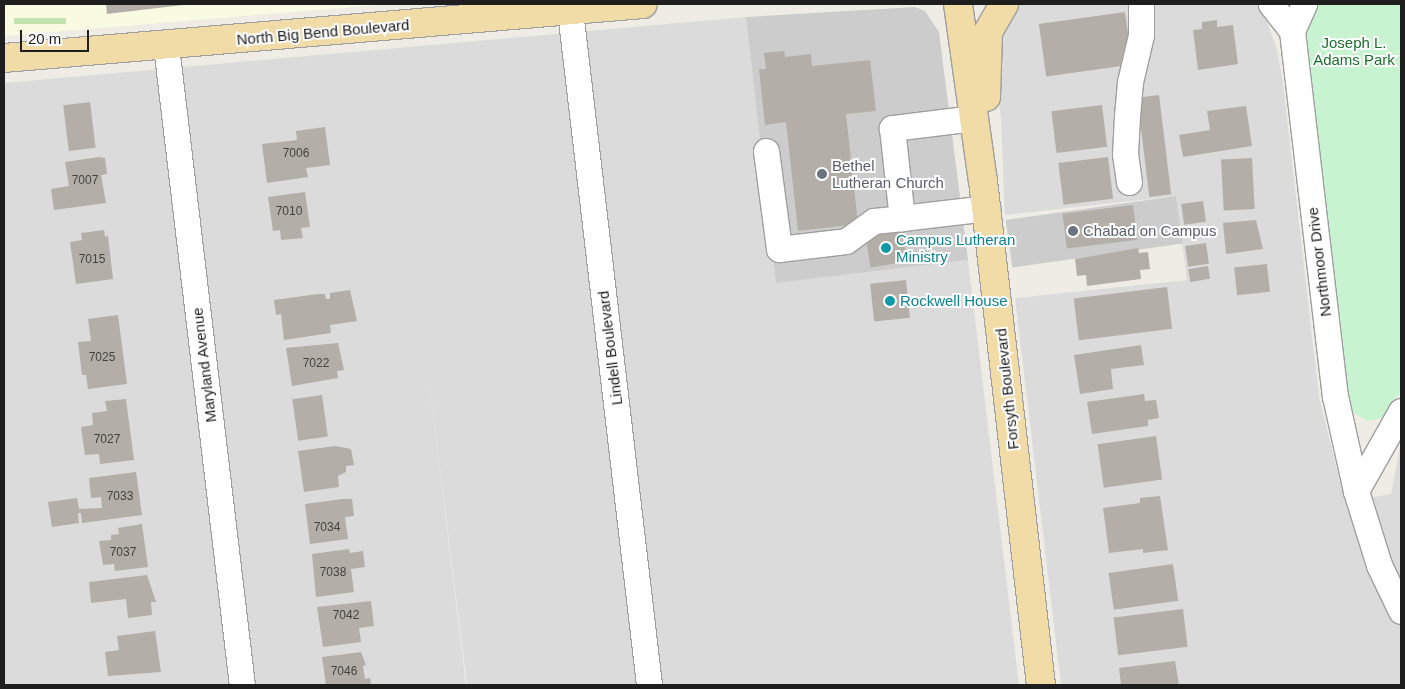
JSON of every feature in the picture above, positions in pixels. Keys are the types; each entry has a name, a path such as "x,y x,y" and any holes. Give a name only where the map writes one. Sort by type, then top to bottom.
{"main road":[{"name":"North Big Bend Boulevard","path":"4,58 166,46 643,4"},
{"name":"Forsyth Boulevard","path":"958,4 984,181 1041,685"},
{"path":"984,181 988,32 1004,4"}],"street":[{"path":"1129,182 1125,154 1127,116 1130,82 1141,35 1141,4"},
{"name":"Northmoor Drive","path":"1272,4 1292,31 1335,396 1356,490 1379,565 1401,611"},
{"path":"1292,31 1304,4"},
{"name":"Lindell Boulevard","path":"570,11 649,685"},
{"name":"Maryland Avenue","path":"166,46 242,685"},
{"path":"902,218 892,128 974,118"},
{"path":"766,151 779,249 846,241 874,221 987,208"},
{"path":"1356,490 1401,411"}],"shaded area":[{"path":"4,4 390,4 4,36"},
{"path":"1015,4 1258,4 1264,13 1277,50 1283,83 1319,397 1345,502 1391,494 1401,441 1401,685 1061,685 1015,298 1187,280 1176,196 1005,215 1001,119 993,53"},
{"path":"915,7 925,11 939,32 968,260 776,283 746,17"},
{"path":"746,17 776,283 968,260 1019,685 467,685 428,372 466,685 4,685 4,83"},
{"path":"1176,196 1183,244 1012,267 1006,220"}],"green space":[{"name":"Joseph L. Adams Park","path":"1316,4 1401,4 1401,390 1385,417 1368,421 1354,413 1342,396 1304,28"},
{"path":"14,18 66,18 66,24 14,24"}],"building":[{"path":"106,4 183,4 183,5 107,14"},
{"path":"1125,12 1132,64 1046,77 1039,24"},
{"path":"1217,20 1217,27 1233,25 1238,64 1198,70 1193,30 1202,29 1202,22"},
{"name":"Bethel Lutheran Church","path":"784,51 785,57 811,54 812,66 870,60 876,111 846,114 858,224 798,231 786,122 765,125 759,69 766,69 764,53"},
{"path":"1159,95 1171,194 1149,197 1137,98"},
{"path":"90,102 96,148 69,151 63,105"},
{"path":"1102,105 1107,147 1056,153 1051,111"},
{"path":"1246,106 1252,146 1183,157 1179,135 1210,130 1207,111"},
{"path":"325,127 330,165 306,168 308,177 267,183 262,144 297,140 296,131"},
{"path":"99,157 105,158 107,174 101,175 106,203 54,210 51,189 69,186 65,162"},
{"path":"1108,157 1113,199 1063,205 1058,163"},
{"path":"1252,158 1255,209 1224,211 1221,160"},
{"path":"305,192 310,227 301,228 303,238 281,240 280,230 273,231 268,197"},
{"path":"1203,201 1206,222 1184,225 1181,204"},
{"path":"1133,205 1137,240 1067,248 1063,214"},
{"path":"1256,220 1263,249 1226,254 1223,223"},
{"name":"Campus Lutheran Ministry","path":"902,229 907,262 871,267 865,235"},
{"path":"104,230 105,237 108,236 113,279 76,284 70,242 82,240 81,233"},
{"path":"1206,243 1209,264 1188,267 1185,246"},
{"path":"1138,248 1139,253 1148,252 1150,269 1140,270 1141,279 1087,286 1086,275 1077,276 1075,259"},
{"path":"1267,264 1270,292 1237,295 1234,267"},
{"path":"1208,266 1210,279 1190,282 1188,269"},
{"name":"Rockwell House","path":"906,280 910,318 874,322 870,284"},
{"path":"1167,287 1172,329 1079,340 1074,298"},
{"path":"350,290 357,321 330,325 331,333 284,340 281,314 276,315 274,300 318,294 325,294 326,299 330,299 330,293"},
{"path":"118,315 127,384 88,389 86,375 82,375 78,342 91,341 88,319"},
{"path":"338,343 344,370 337,371 338,378 292,386 286,348"},
{"path":"1141,345 1144,365 1111,369 1113,389 1080,394 1074,355"},
{"path":"1144,394 1145,401 1156,400 1159,418 1148,420 1148,426 1092,434 1087,402"},
{"path":"322,395 328,437 298,441 292,399"},
{"path":"126,399 134,460 100,464 99,454 85,455 81,427 93,425 92,413 107,411 105,401"},
{"path":"1156,436 1162,480 1104,488 1098,444"},
{"path":"335,446 351,449 354,465 346,466 346,472 338,476 339,487 304,492 298,451"},
{"path":"136,472 142,515 82,523 81,513 78,513 79,523 52,527 48,502 77,498 79,509 102,508 101,497 91,498 89,478"},
{"path":"1160,496 1168,550 1143,553 1143,549 1109,553 1103,508 1140,503 1140,498"},
{"path":"352,499 354,516 345,517 348,539 310,544 305,504"},
{"path":"142,524 148,567 115,571 114,564 103,565 99,541 111,540 111,535 119,534 118,528"},
{"path":"349,549 350,553 363,551 365,567 351,569 354,592 316,597 312,554"},
{"path":"1173,564 1178,601 1114,610 1109,573"},
{"path":"147,575 156,602 151,602 152,615 128,618 126,599 91,603 89,582"},
{"path":"371,601 374,626 359,628 361,642 323,647 317,607"},
{"path":"1183,609 1188,647 1118,655 1114,618"},
{"path":"155,631 161,672 108,676 105,652 119,650 117,636"},
{"path":"361,652 366,665 363,666 365,679 370,678 371,685 326,685 322,657"},
{"path":"1175,661 1179,685 1121,685 1119,668"}],"place":[{"name":"Bethel Lutheran Church","path":"822,174"},
{"name":"Chabad on Campus","path":"1073,231"},
{"name":"Campus Lutheran Ministry","path":"886,248"},
{"name":"Rockwell House","path":"890,301"}]}
